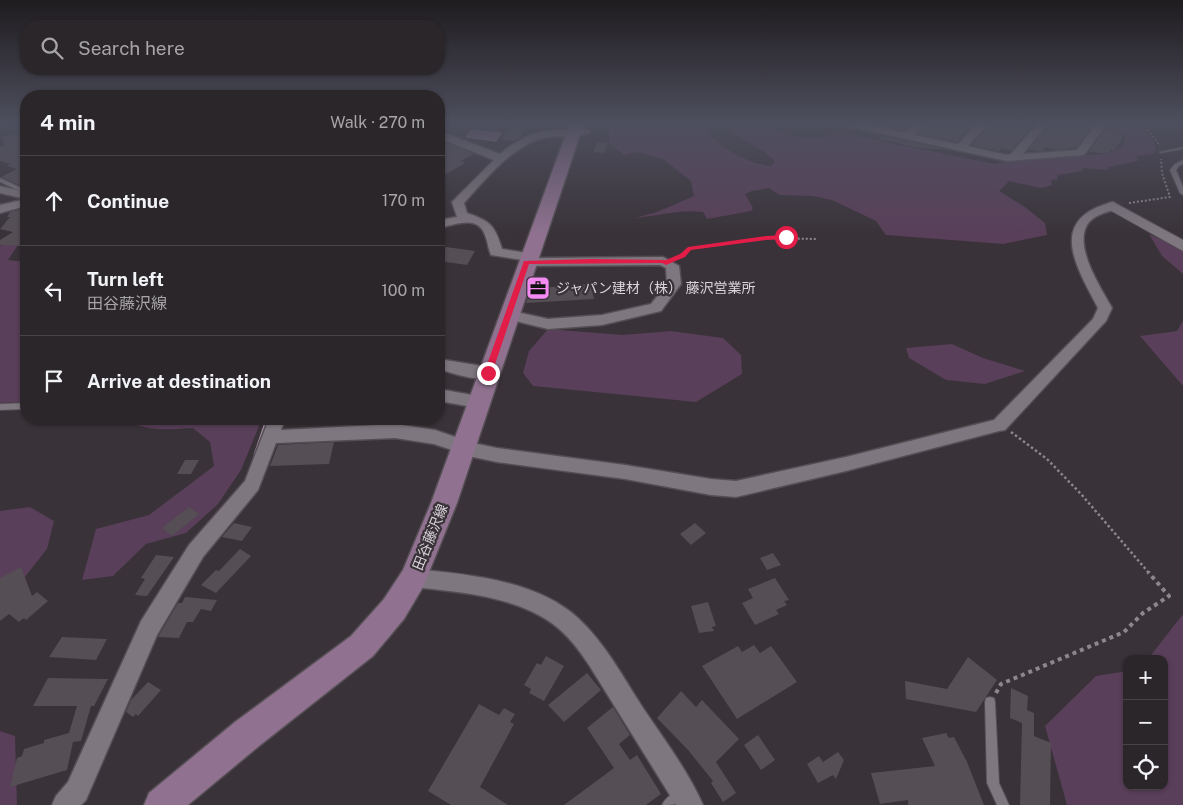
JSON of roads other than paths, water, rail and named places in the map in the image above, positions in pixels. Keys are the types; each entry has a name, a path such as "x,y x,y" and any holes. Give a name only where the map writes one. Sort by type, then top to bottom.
{"main road":[{"name":"田谷藤沢線","path":"162,805 248,734 362,646 394,609 413,578 438,521 544,212 566,161"}],"street":[{"path":"500,161 458,202 462,215 479,221 491,232 496,252 528,259 663,261 672,266 674,284 656,308 602,320 548,324 508,315"},
{"path":"0,189 20,194"},
{"path":"2,211 20,200"},
{"path":"65,805 77,791 149,628 196,551 252,485 273,428 395,430 435,437 462,447 497,455 625,472 711,487 736,489 999,425 1099,321 1106,308 1078,256 1077,246 1083,220 1092,212 1113,206 1183,246"},
{"path":"445,223 468,218"},
{"path":"445,366 458,370 488,373"},
{"path":"445,396 478,402"},
{"path":"413,578 463,582 537,604 561,617 583,639 602,665 680,801"}],"lane":[{"path":"1183,162 1173,170 1183,194"},
{"path":"0,180 20,192"},
{"path":"0,407 20,406"},
{"path":"990,702 993,783 1003,805"}],"waterway":[{"path":"256,454 266,425"}],"place":[{"name":"ジャパン建材（株） 藤沢営業所","path":"538,288"}]}
